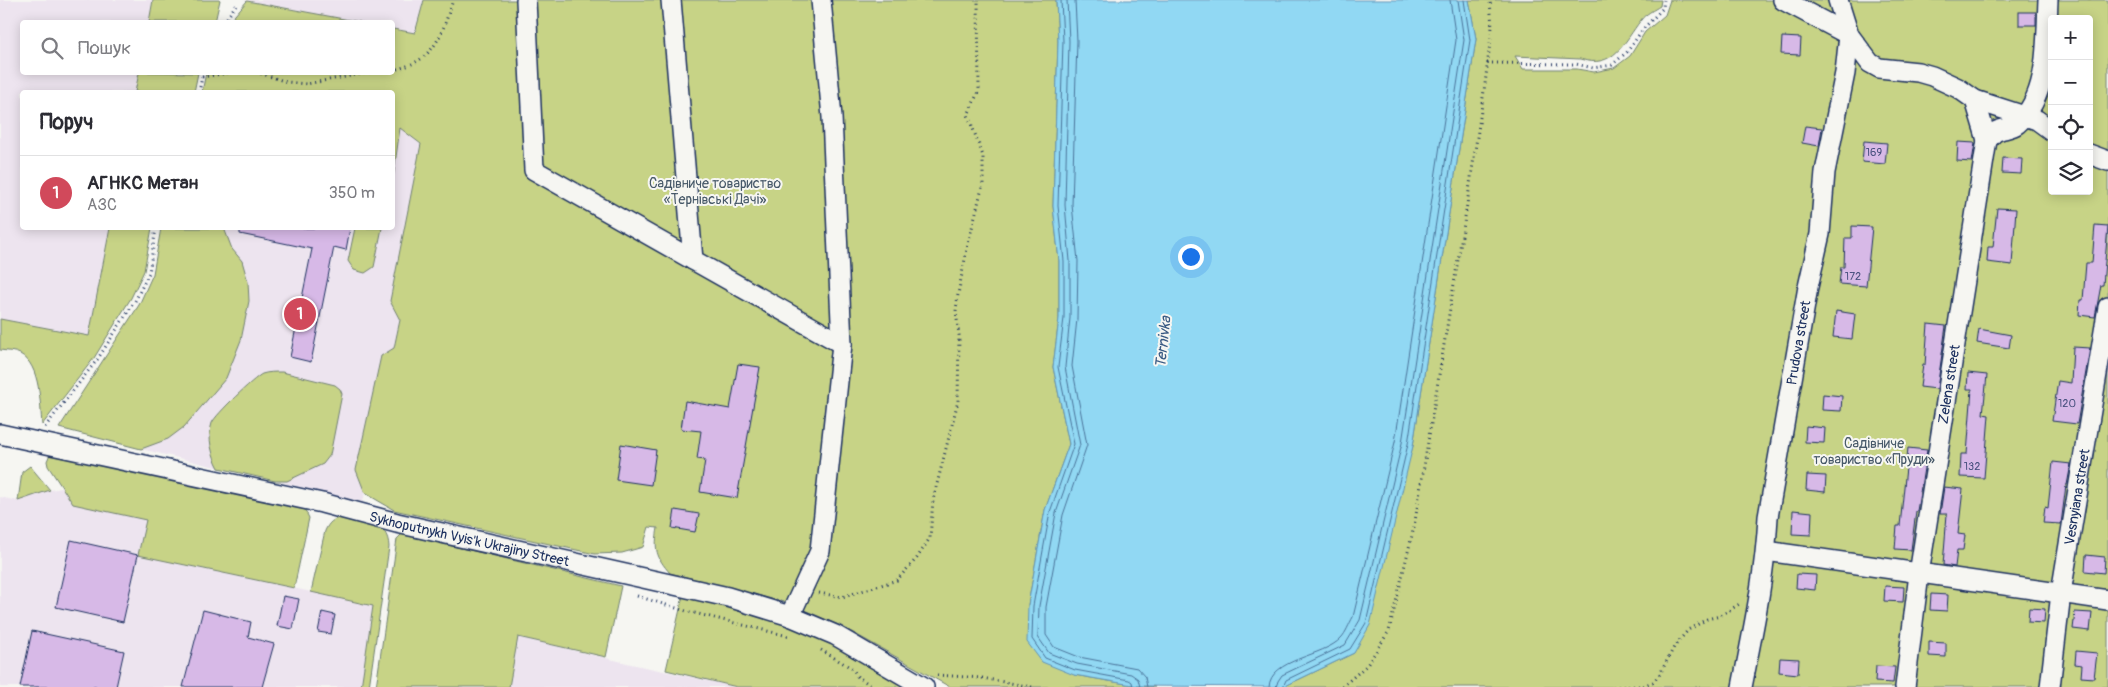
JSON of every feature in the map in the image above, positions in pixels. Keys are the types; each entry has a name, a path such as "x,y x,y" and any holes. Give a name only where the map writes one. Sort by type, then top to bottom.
{"street":[{"path":"526,0 534,170 842,344"},
{"path":"671,0 693,260"},
{"path":"790,616 820,551 842,344 832,117 821,0"},
{"path":"1784,0 1849,34 1870,63 1879,68 1918,72 1932,76 1958,88 1975,100 2026,115 2048,128"},
{"name":"Prudova street","path":"1742,687 1760,598 1768,517 1808,287 1820,234 1825,172 1845,73 1849,34 1838,0"},
{"path":"1975,100 1987,140 1996,132 2016,126 2026,115 2039,91 2044,61 2048,0"},
{"name":"Zelena street","path":"1905,687 1919,574 1987,140"},
{"path":"2093,155 2108,161"},
{"name":"Vesnyiana street","path":"2050,687 2062,594 2108,307"},
{"name":"Sykhoputnykh Vyis'k Ukrajiny Street","path":"0,434 328,504 396,522 728,598 790,616 835,635 926,681"},
{"path":"1766,551 2108,600"}],"path":[{"path":"395,69 425,57 441,37 453,0"},
{"path":"803,590 842,597 897,580 917,558 930,538 933,500 958,401 959,335 956,311 958,294 968,244 984,184 982,156 968,115 979,90 978,0"},
{"path":"1342,687 1367,665 1389,631 1414,527 1466,211 1488,63 1492,27 1490,0"},
{"path":"1488,63 1576,64 1593,68 1612,65 1627,52 1643,29 1663,8 1664,0"},
{"path":"225,20 236,5"},
{"path":"199,90 202,75"},
{"path":"265,75 287,82 306,84 353,75"},
{"path":"34,442 97,360 135,301 149,273 156,230"},
{"path":"1613,687 1642,686 1653,682 1660,674 1674,647 1688,630 1707,619 1720,616 1740,603 1760,598"},
{"path":"926,681 982,678 1032,687"}],"shaded area":[{"path":"0,0 153,0 149,20 20,20 20,75 139,75 135,90 20,90 20,230 110,230 89,336 0,319"},
{"path":"243,0 424,0 415,33 395,29 395,20 349,20"},
{"path":"395,126 401,128 434,155 363,502 141,449 187,230 395,230"},
{"path":"62,488 190,516 179,564 373,605 361,687 0,687 0,497 18,501"},
{"path":"518,637 631,664 737,687 509,687"}],"green space":[{"path":"153,0 220,0 215,20 149,20"},
{"name":"Садівниче товариство «Тернівські Дачі»","path":"424,0 1056,0 1058,41 1053,206 1059,261 1059,318 1053,367 1069,444 1045,510 1028,605 1074,675 1138,686 1155,687 950,687 841,626 788,603 670,573 657,552 658,528 649,527 643,547 622,553 595,554 394,510 365,493 356,470 381,356 394,348 400,320 390,301 421,144 400,128 395,164 395,90 202,90 206,75 395,75 395,29 415,33"},
{"name":"Садівниче товариство «Пруди»","path":"1469,0 1661,0 1660,6 1643,18 1617,52 1601,61 1515,56 1523,69 1577,69 1594,72 1614,68 1630,56 1645,32 1665,15 1670,0 2108,0 2108,687 1283,687 1354,653 1413,446 1476,39"},
{"path":"247,1 349,20 231,20"},
{"path":"138,75 198,75 194,90 135,90"},
{"path":"110,230 152,230 144,271 131,298 94,358 42,425 36,376 27,359 20,354 0,350 0,319 89,336"},
{"path":"161,230 225,230 232,249 242,261 248,282 249,301 241,340 226,378 184,427 168,439 141,449 59,428 139,305 153,274"},
{"path":"355,230 382,230 374,267 365,273 354,270 348,261"},
{"path":"282,372 335,385 340,389 342,394 330,455 323,464 287,481 275,481 219,468 212,452 210,440 212,423 235,397 262,374"},
{"path":"50,454 304,508 309,518 294,588 138,555 146,520 73,504 48,466 47,461"},
{"path":"30,466 50,490 18,501 22,472"},
{"path":"343,517 380,527 388,538 389,547 369,687 361,687 373,606 311,592 325,531 332,521"},
{"path":"402,534 621,586 606,657 518,637 509,687 376,687 397,539"},
{"path":"683,596 759,613 814,633 907,687 737,687 666,670"}],"water":[{"name":"Ternivka","path":"1056,0 1469,0 1476,39 1413,446 1370,625 1354,653 1283,687 1138,686 1074,675 1042,662 1027,642 1028,605 1045,510 1069,444 1053,367 1059,318 1059,261 1053,206 1058,41"}],"building":[{"path":"2019,12 2036,12 2036,25 2019,25"},
{"path":"1782,37 1801,38 1800,55 1781,54"},
{"path":"1805,126 1822,128 1819,146 1802,143"},
{"path":"1864,141 1887,143 1885,164 1862,162"},
{"path":"1958,142 1975,143 1972,162 1957,161"},
{"path":"2003,158 2022,159 2021,174 2002,173"},
{"path":"1997,208 2016,209 2012,265 1987,262 1988,247 1993,247"},
{"path":"2095,225 2108,226 2103,285 2101,285 2095,317 2079,315 2080,300 2083,300 2086,263 2092,263"},
{"path":"1852,226 1872,227 1866,286 1839,284 1841,267 1844,267 1845,238 1852,238"},
{"path":"240,230 350,230 346,250 334,247 311,362 290,357 312,249 240,234"},
{"path":"1836,311 1855,314 1852,339 1833,337"},
{"path":"1928,324 1946,326 1937,389 1920,387 1923,365 1925,365"},
{"path":"1979,329 2011,335 2009,348 1977,343"},
{"path":"2073,347 2090,348 2077,424 2052,421 2058,381 2071,383"},
{"path":"738,364 760,367 737,498 700,492 705,460 697,459 701,431 681,429 685,401 730,409"},
{"path":"1968,373 1987,375 1983,414 1989,415 1984,478 1960,477 1961,454 1967,454 1972,389 1967,389"},
{"path":"1823,394 1842,396 1841,411 1822,410"},
{"path":"1806,426 1825,428 1824,443 1805,442"},
{"path":"621,444 656,450 651,485 616,480"},
{"path":"1908,448 1927,450 1911,550 1895,549 1897,526 1900,526"},
{"path":"2053,462 2071,464 2061,524 2043,523 2045,507 2048,508"},
{"path":"1807,475 1826,476 1825,492 1806,490"},
{"path":"1944,487 1963,489 1958,534 1965,535 1963,550 1957,550 1955,567 1943,565 1947,514 1940,514"},
{"path":"675,510 699,514 695,532 672,528"},
{"path":"1793,510 1812,512 1811,535 1792,534"},
{"path":"71,540 138,555 123,622 56,607"},
{"path":"2086,555 2105,557 2104,573 2085,571"},
{"path":"1797,574 1816,575 1815,590 1796,588"},
{"path":"1885,586 1904,587 1903,602 1884,601"},
{"path":"1931,594 1948,595 1947,611 1930,610"},
{"path":"283,596 299,599 293,629 277,626"},
{"path":"2029,608 2045,609 2044,623 2028,622"},
{"path":"203,610 251,622 248,637 274,644 262,687 183,687"},
{"path":"322,612 335,615 331,634 318,632"},
{"path":"2075,612 2092,613 2090,631 2073,629"},
{"path":"32,631 124,651 116,687 20,687"},
{"path":"1929,642 1946,643 1946,657 1929,656"},
{"path":"2076,651 2097,653 2094,678 2081,677 2082,665 2075,664"},
{"path":"1780,658 1799,659 1798,674 1779,672"},
{"path":"1876,666 1895,667 1893,683 1875,682"}],"place":[{"name":"АГНКС Метан","path":"300,314"}]}
